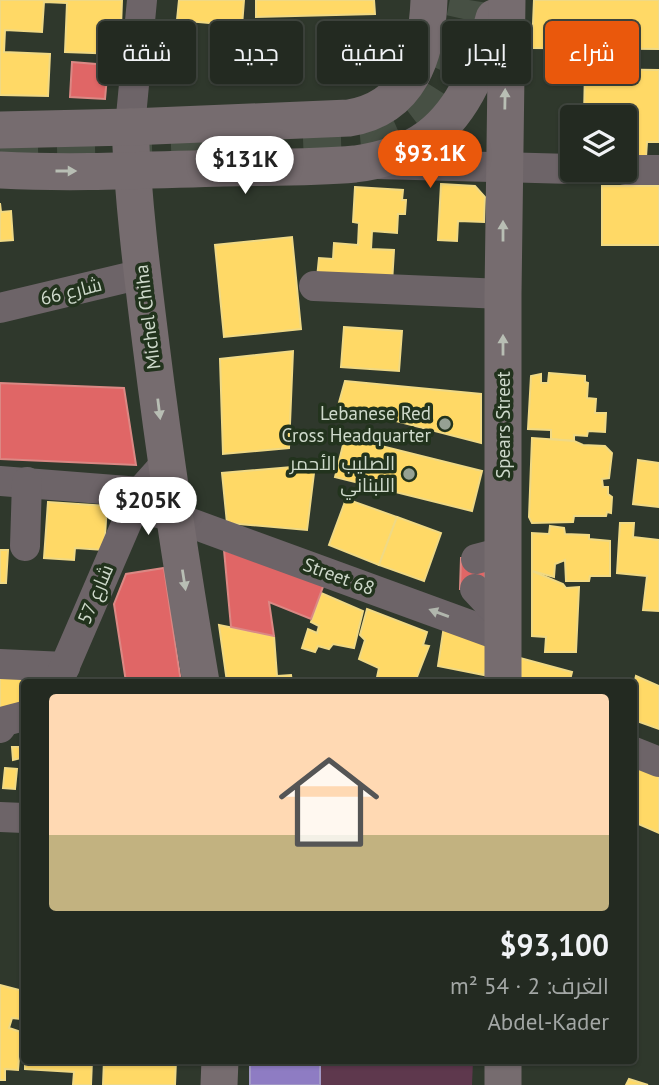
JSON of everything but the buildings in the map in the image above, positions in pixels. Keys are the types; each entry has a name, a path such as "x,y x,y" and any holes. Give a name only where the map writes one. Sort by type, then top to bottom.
{"main road":[{"path":"0,130 349,118 372,113 393,100 418,65 426,36 429,0"},
{"path":"0,170 132,171 357,164 395,155 429,137 446,122 474,78 487,46 498,0"},
{"name":"Spears Street","path":"503,679 503,628 489,556 503,294 507,0"},
{"name":"Michel Chiha","path":"130,127 142,274 165,464 201,679"},
{"path":"219,1085 220,1064"},
{"path":"503,1064 503,1085"}],"street":[{"path":"130,127 142,0"},
{"path":"357,164 560,169"},
{"path":"637,170 659,170"},
{"name":"شارع 66","path":"0,309 142,274"},
{"path":"314,286 503,294"},
{"name":"شارع 57","path":"61,675 137,499 165,464"},
{"path":"25,546 13,481 137,499 174,517"},
{"name":"Street 68","path":"174,517 503,628"},
{"path":"475,589 503,628"},
{"path":"0,664 61,675"},
{"path":"637,753 659,762"},
{"path":"0,817 21,818"}],"shaded area":[{"path":"320,1064 473,1064 472,1085 320,1085"}],"tunnel":[{"path":"303,138 379,134 407,123 422,111 446,78 460,38 469,0"},
{"path":"0,149 222,142"}],"place":[{"name":"Lebanese Red Cross Headquarter","path":"445,424"},
{"name":"الصليب الأحمر اللبناني","path":"409,474"}]}
